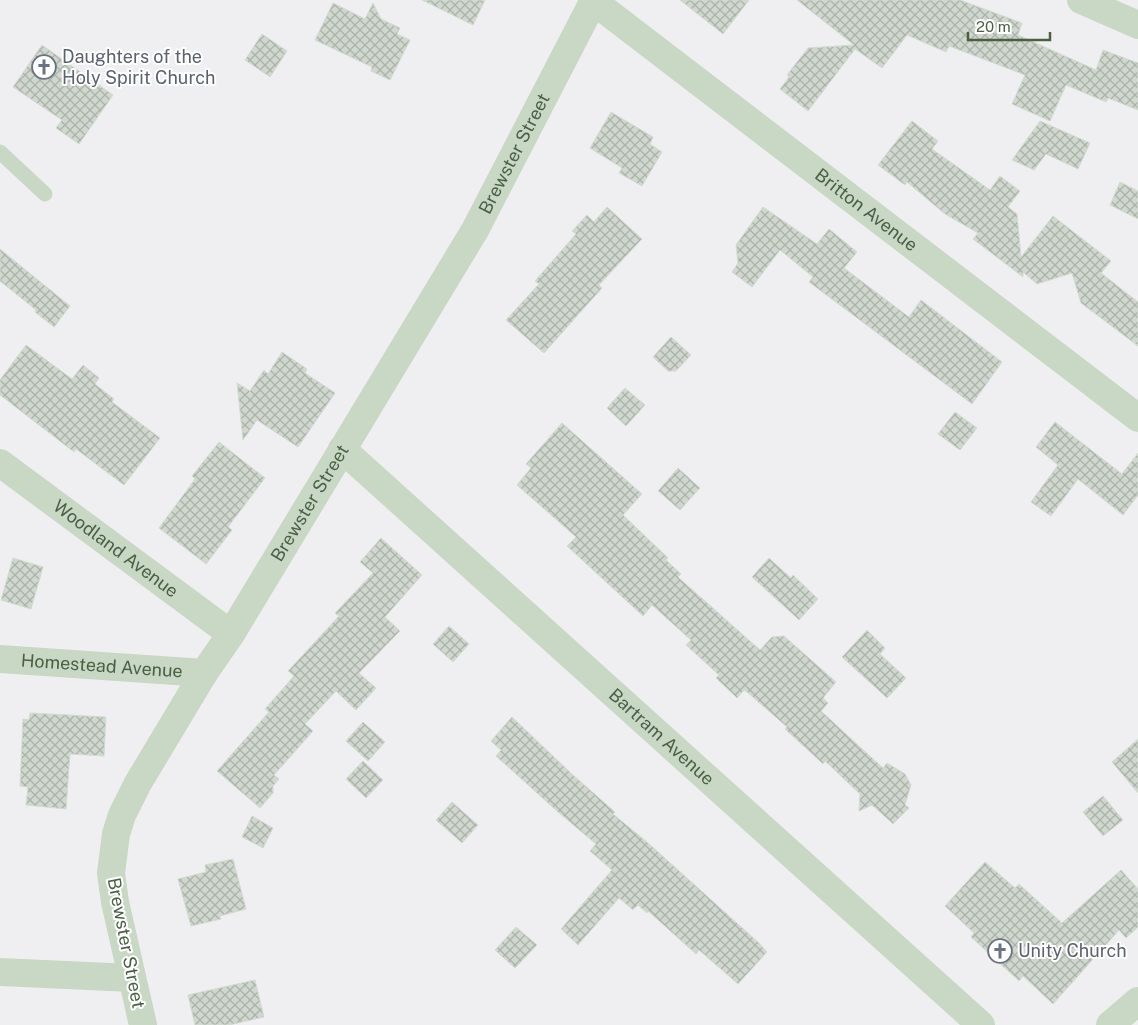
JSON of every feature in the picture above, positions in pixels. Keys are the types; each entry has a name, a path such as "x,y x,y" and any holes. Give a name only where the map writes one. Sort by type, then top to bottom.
{"street":[{"path":"1081,0 1138,25"},
{"name":"Britton Avenue","path":"593,1 1138,418"},
{"name":"Brewster Street","path":"142,1025 115,902 111,873 116,834 122,815 138,783 204,673 230,634 475,230 593,1"},
{"name":"Bartram Avenue","path":"342,449 981,1025"},
{"name":"Woodland Avenue","path":"0,463 230,634"},
{"name":"Homestead Avenue","path":"0,659 204,673"},
{"path":"0,972 132,978"},
{"path":"1110,1025 1138,1001"}],"lane":[{"path":"0,152 45,194"}],"building":[{"path":"422,0 485,0 473,25"},
{"path":"680,0 749,0 723,34"},
{"path":"797,0 960,0 1022,23 1018,35 1096,70 1103,50 1138,63 1138,110 1108,98 1106,102 1066,85 1050,121 1012,104 1025,75 949,46 946,52 907,35 882,68 855,49 808,111 780,89 789,77 787,75 808,48 854,45"},
{"path":"333,3 365,19 373,3 381,19 400,28 397,34 410,40 390,80 371,71 372,67 315,40"},
{"path":"262,34 287,51 270,77 245,60"},
{"path":"42,45 113,95 79,144 56,128 62,120 13,87"},
{"path":"611,112 653,137 650,144 662,152 642,186 619,173 622,168 590,148"},
{"path":"912,121 938,141 932,149 990,190 1000,176 1020,191 1008,207 1017,214 1021,257 1053,216 1111,261 1101,273 1138,302 1138,346 1081,303 1072,273 1037,284 1023,272 1023,277 973,239 978,233 945,214 907,182 905,185 878,165"},
{"path":"1040,121 1090,143 1078,169 1046,154 1034,170 1012,160"},
{"path":"1120,182 1138,191 1138,219 1110,205"},
{"path":"607,207 642,239 599,285 602,288 544,353 506,320 539,284 535,281 576,234 572,231 587,215 594,222"},
{"path":"763,207 817,244 829,229 857,252 844,268 909,317 921,300 1002,362 972,404 809,282 813,277 780,250 752,287 732,272 738,263 736,245"},
{"path":"0,249 70,306 54,327 0,281"},
{"path":"671,337 691,355 676,371 668,371 653,357"},
{"path":"26,345 72,379 83,365 99,378 95,384 114,399 112,402 160,438 124,485 76,449 74,452 0,395 0,380"},
{"path":"282,352 307,369 305,373 335,393 298,447 257,420 243,440 237,383 250,391 264,370 268,374"},
{"path":"625,388 645,405 626,426 607,408"},
{"path":"955,412 977,428 960,450 938,434"},
{"path":"1055,422 1122,474 1138,453 1138,495 1123,515 1078,479 1051,516 1031,502 1058,465 1036,447"},
{"path":"562,423 642,494 623,515 668,558 666,560 681,574 678,577 760,650 772,637 784,636 836,682 823,698 828,703 821,711 883,768 887,763 905,774 911,785 905,805 909,808 893,824 872,805 859,811 860,794 825,761 823,764 785,729 787,727 747,692 744,690 737,698 716,678 719,675 686,645 691,640 652,605 643,616 567,546 576,537 517,485 531,468 526,464"},
{"path":"219,442 265,478 228,527 232,530 206,564 159,528 195,479 192,476"},
{"path":"678,468 700,488 680,510 658,491"},
{"path":"381,538 422,575 385,617 400,631 359,673 376,688 356,710 336,691 305,724 313,731 274,775 279,779 273,786 273,793 260,808 217,771 269,712 265,709 294,676 288,671 339,616 335,613 373,573 360,562"},
{"path":"13,558 43,567 31,609 1,600"},
{"path":"769,558 791,578 793,575 818,599 799,620 752,577"},
{"path":"449,626 469,644 453,662 433,644"},
{"path":"867,630 885,648 880,654 906,678 887,698 842,657"},
{"path":"30,713 106,717 104,756 70,754 66,809 26,805 28,787 20,786 23,719 29,720"},
{"path":"512,717 615,812 613,814 647,842 767,952 738,984 699,950 696,954 648,911 647,913 638,905 633,910 619,898 578,945 561,929 612,870 590,851 596,844 496,756 501,750 491,741"},
{"path":"363,722 385,742 368,761 346,741"},
{"path":"1138,739 1138,793 1112,762"},
{"path":"363,761 383,780 366,798 346,779"},
{"path":"1103,796 1123,820 1103,836 1083,812"},
{"path":"452,802 478,825 462,843 436,820"},
{"path":"252,816 273,828 263,848 242,837"},
{"path":"233,859 246,909 220,916 221,919 191,926 178,879 206,872 205,865"},
{"path":"985,862 1015,888 1019,884 1062,923 1121,870 1138,889 1138,927 1126,938 1119,930 1053,1004 1023,976 1019,981 971,937 974,933 945,906"},
{"path":"516,927 537,945 515,968 495,950"},
{"path":"255,980 264,1017 229,1025 195,1025 188,995"}],"place":[{"name":"Daughters of the Holy Spirit Church","path":"44,67"},
{"name":"Unity Church","path":"1000,951"}]}
